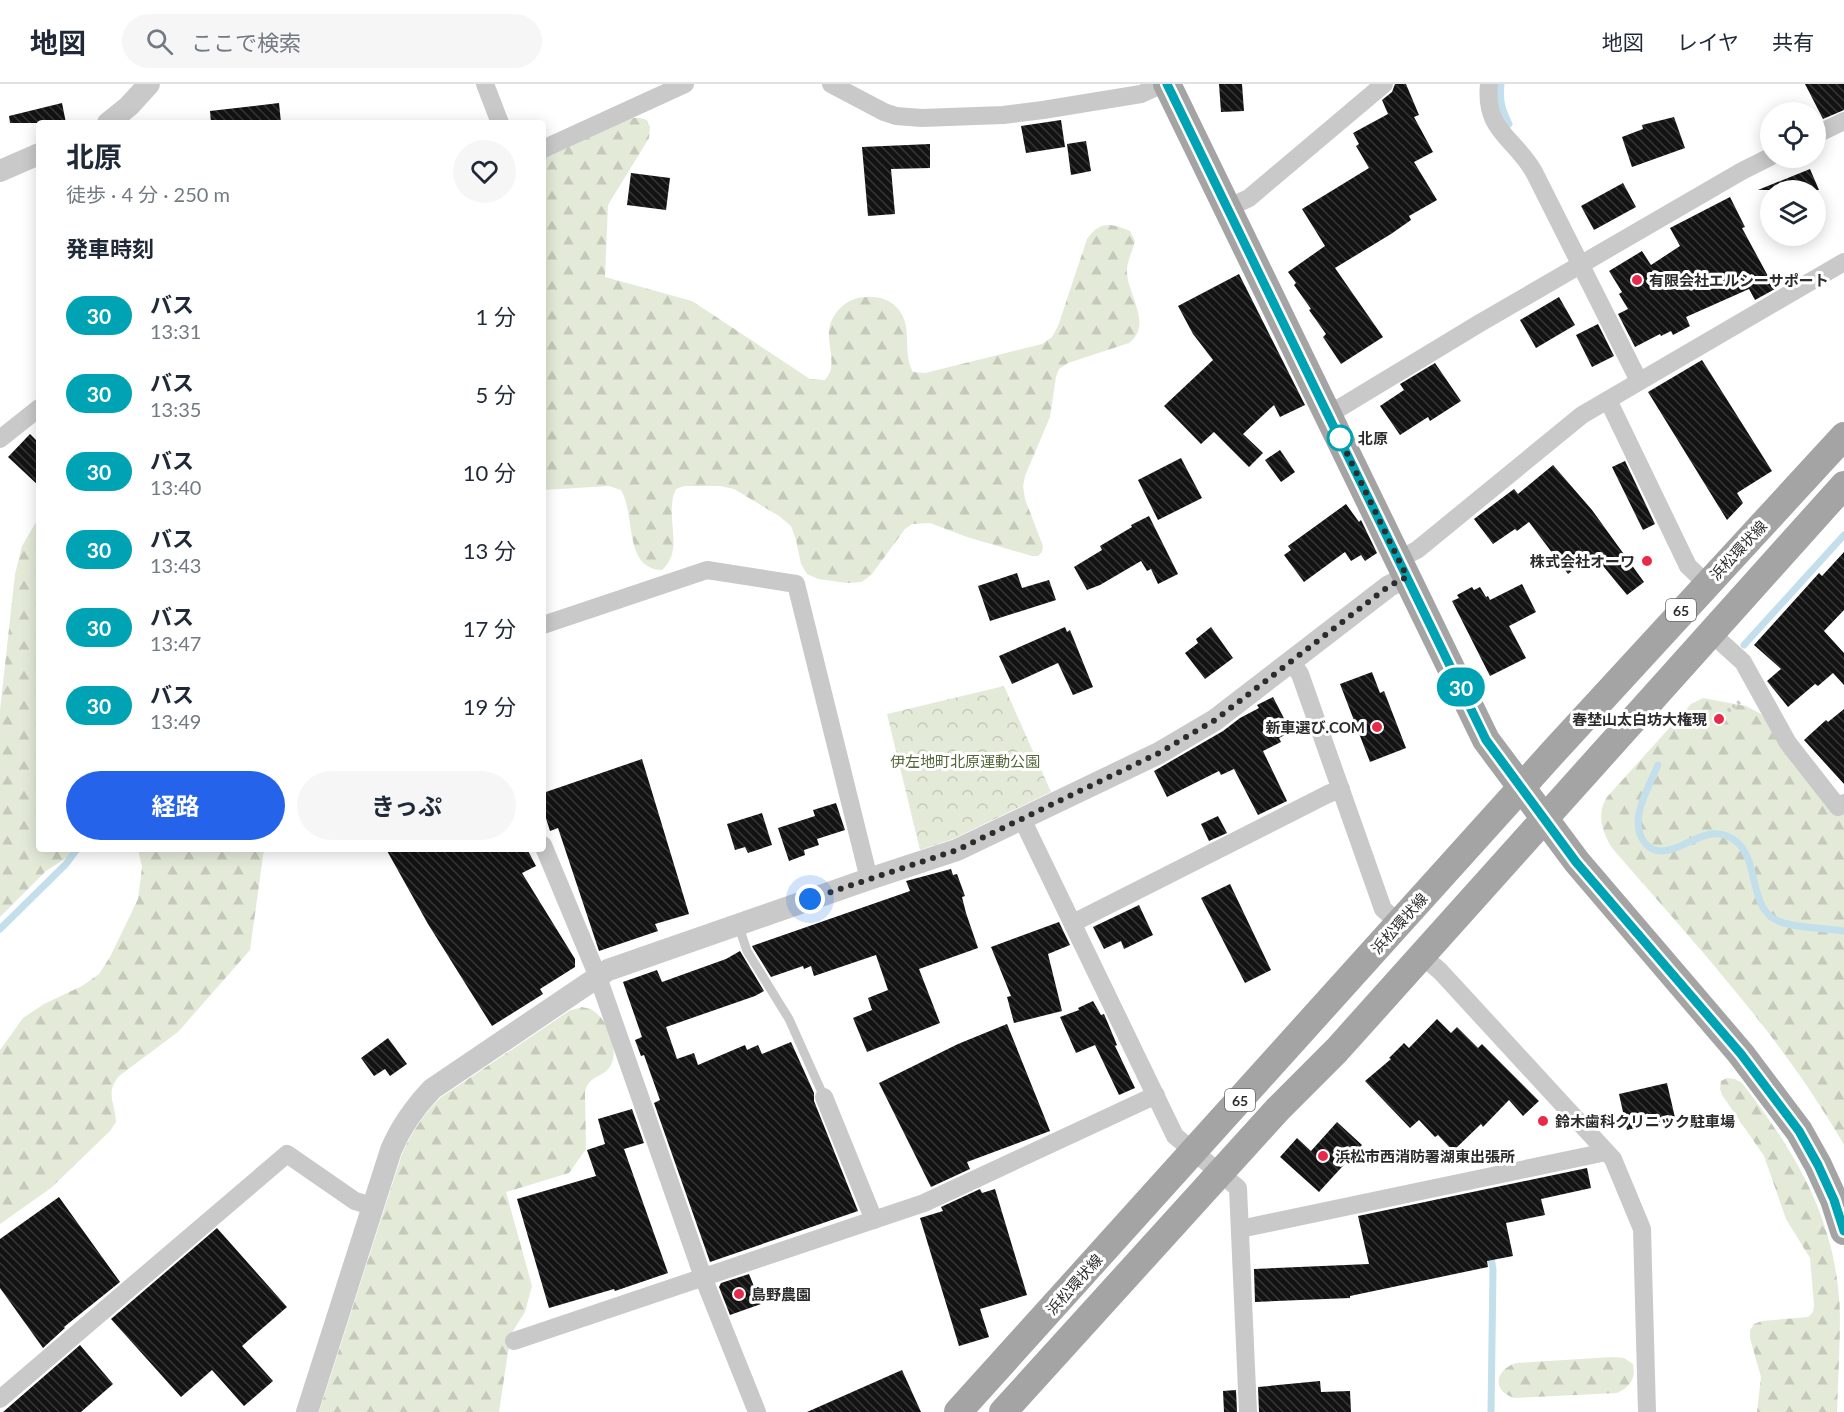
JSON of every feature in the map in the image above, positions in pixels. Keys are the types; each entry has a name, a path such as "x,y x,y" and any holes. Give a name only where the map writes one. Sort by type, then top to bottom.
{"main road":[{"path":"1165,84 1228,208 1486,740 1576,862 1741,1054 1799,1131 1834,1200 1844,1232"},
{"name":"浜松環状線","path":"958,1412 1521,787 1844,436"},
{"path":"1804,481 1836,494"},
{"name":"65","path":"1003,1412 1220,1173 1336,1050 1836,494"}],"street":[{"path":"112,120 129,106 149,84"},
{"path":"484,84 499,120"},
{"path":"546,148 685,84"},
{"path":"831,84 884,112 909,118 931,118 1043,110 1141,94 1165,84"},
{"path":"1228,208 1249,198 1384,84"},
{"path":"1489,84 1490,113 1497,127 1529,164 1639,381"},
{"path":"1826,130 1844,121"},
{"path":"0,171 36,155"},
{"path":"1328,415 1760,162"},
{"path":"307,1412 391,1149 401,1127 432,1089 608,970 957,850 1189,737 1215,720 1389,586 1417,550 1570,425 1639,381 1844,262"},
{"path":"1608,400 1688,566 1707,584"},
{"path":"0,439 36,410"},
{"path":"546,624 707,570 796,584 869,879"},
{"path":"1711,633 1743,662 1788,743 1838,807 1844,803"},
{"path":"1290,662 1300,674 1383,909 1399,923"},
{"path":"1073,924 1341,789"},
{"path":"1023,819 1175,1136 1238,1188 1248,1412"},
{"path":"546,852 598,977 703,1277 757,1412"},
{"path":"1421,955 1446,978 1613,1159 1642,1229 1647,1412"},
{"path":"514,1341 924,1203 1156,1095"},
{"path":"824,1097 874,1220"},
{"path":"1240,1229 1606,1152"},
{"path":"0,1399 286,1154 355,1201 372,1206"}],"lane":[{"path":"738,924 747,951 792,1024 824,1097"}],"path":[{"path":"1728,711 1747,696"}],"green space":[{"path":"629,118 647,120 650,127 649,138 608,205 605,277 692,301 810,379 825,380 829,374 831,370 830,324 842,307 859,298 884,299 899,310 906,324 908,356 913,372 925,373 1042,344 1052,337 1058,326 1087,239 1096,229 1106,225 1130,231 1135,241 1127,273 1139,319 1136,336 1129,343 1068,363 1059,369 1050,417 1025,476 1023,486 1025,499 1043,546 1042,552 1038,556 1032,556 967,537 930,523 912,524 905,529 872,574 862,582 847,583 818,579 807,574 801,564 791,526 779,516 734,489 720,486 684,486 676,489 673,499 674,542 669,562 662,570 650,567 641,561 632,539 621,490 609,486 546,490 546,157"},
{"path":"36,522 36,852 75,852 46,871 0,917 0,710 15,574 22,546"},
{"name":"伊左地町北原運動公園","path":"1004,686 1051,792 953,839 920,850 887,714"},
{"path":"1703,698 1746,706 1761,714 1844,812 1844,1145 1793,1066 1765,1028 1612,848 1605,836 1601,816 1607,797 1691,704"},
{"path":"139,852 264,852 250,950 178,1032 119,1076 112,1088 116,1122 110,1131 51,1188 0,1224 0,1050 23,1018 44,1004 82,986 99,974 110,957 138,899 142,867"},
{"path":"582,1007 594,1011 604,1022 613,1044 613,1059 608,1069 590,1082 585,1091 586,1149 569,1173 506,1192 532,1286 525,1312 513,1331 499,1412 319,1412 402,1154 418,1124 440,1098 569,1011"},
{"path":"1727,1078 1742,1083 1780,1136 1797,1163 1823,1220 1832,1250 1840,1316 1837,1412 1757,1412 1761,1377 1750,1338 1750,1330 1754,1324 1762,1321 1808,1317 1813,1312 1810,1258 1786,1219 1764,1156 1722,1095 1721,1081"},
{"path":"1624,1358 1633,1364 1634,1369 1631,1382 1617,1393 1515,1398 1507,1395 1499,1386 1500,1375 1516,1363"}],"building":[{"path":"1219,84 1242,84 1244,111 1221,112"},
{"path":"1395,84 1406,84 1419,115 1414,117 1433,152 1414,162 1437,200 1409,216 1411,220 1391,234 1335,268 1383,337 1341,364 1323,337 1326,334 1309,310 1311,309 1288,272 1325,246 1302,209 1369,168 1356,146 1359,144 1353,133 1388,114 1382,100 1392,92"},
{"path":"1805,84 1844,84 1844,110 1826,118 1826,102 1814,102"},
{"path":"62,103 65,120 10,123 9,116"},
{"path":"279,103 281,120 211,120 210,111"},
{"path":"1674,117 1685,148 1632,167 1622,137 1643,129 1642,125"},
{"path":"1061,120 1065,147 1026,153 1021,126"},
{"path":"1086,141 1091,171 1071,175 1067,144"},
{"path":"930,144 930,168 891,169 895,214 868,216 862,147"},
{"path":"1810,169 1815,180 1783,180"},
{"path":"631,173 670,178 666,210 627,205"},
{"path":"1623,183 1636,207 1594,230 1581,206"},
{"path":"1730,197 1745,227 1742,228 1775,289 1755,300 1749,289 1686,317 1690,326 1673,335 1671,331 1661,336 1660,334 1635,347 1618,314 1628,309 1619,294 1622,292 1609,271 1642,251 1651,265 1680,246 1670,228"},
{"path":"1239,274 1305,405 1280,417 1274,405 1243,434 1263,453 1249,467 1214,432 1201,444 1164,406 1213,360 1193,334 1178,306"},
{"path":"1559,297 1575,325 1536,348 1520,320"},
{"path":"1598,324 1614,356 1592,367 1576,335"},
{"path":"1702,360 1772,471 1737,493 1743,503 1727,520 1648,392"},
{"path":"1435,363 1461,401 1430,421 1428,417 1400,435 1380,406 1404,390 1400,384"},
{"path":"30,434 36,440 36,483 8,457"},
{"path":"1280,450 1295,472 1281,482 1265,460"},
{"path":"1181,458 1202,498 1158,520 1138,480"},
{"path":"1625,461 1655,524 1643,530 1612,467"},
{"path":"1553,465 1592,510 1644,582 1627,595 1594,555 1568,574 1529,522 1493,544 1474,519 1514,489 1518,494"},
{"path":"1346,504 1359,522 1361,520 1377,553 1365,561 1361,555 1351,561 1345,552 1304,582 1284,555 1291,550 1288,546"},
{"path":"1149,516 1178,574 1158,584 1151,569 1147,571 1141,561 1087,590 1074,567 1102,550 1100,546"},
{"path":"1844,552 1844,610 1824,631 1844,653 1844,685 1833,673 1818,686 1815,684 1788,707 1767,681 1781,669 1754,645 1819,573 1822,576"},
{"path":"1017,573 1022,588 1049,580 1056,600 990,621 978,586"},
{"path":"1522,584 1536,612 1509,626 1526,658 1490,676 1452,601 1459,598 1457,595 1472,587 1474,590 1480,587 1490,600"},
{"path":"1065,627 1067,632 1070,630 1093,687 1073,695 1058,663 1012,684 999,656"},
{"path":"1211,627 1233,658 1205,679 1185,653 1198,643 1196,639"},
{"name":"新車選び.COM","path":"1372,672 1380,693 1384,691 1406,748 1370,762 1340,684"},
{"path":"1273,697 1291,732 1279,738 1281,742 1263,751 1287,801 1258,815 1234,769 1221,775 1219,771 1167,797 1154,771 1223,731 1240,718 1259,708 1257,705"},
{"path":"1844,709 1844,784 1804,740 1826,720 1828,722"},
{"path":"642,759 689,914 655,924 658,931 599,951 558,828 550,831 546,818 546,792"},
{"path":"836,803 845,830 817,839 819,845 804,850 805,855 789,861 778,828 815,816 813,810"},
{"path":"762,813 772,845 748,853 745,847 735,850 727,824"},
{"path":"1218,816 1227,833 1209,841 1201,824"},
{"path":"388,852 529,852 536,866 522,873 575,959 575,967 540,989 543,994 492,1026 428,924"},
{"path":"951,869 953,875 957,874 965,896 962,897 966,913 978,948 919,969 940,1023 867,1052 853,1018 872,1010 868,998 888,990 876,955 814,976 811,966 804,969 803,966 771,977 752,946 910,891 906,881"},
{"path":"1230,884 1271,970 1245,983 1201,898"},
{"path":"1139,905 1153,935 1124,949 1121,941 1104,949 1093,927"},
{"path":"1059,922 1070,945 1048,954 1062,1011 1014,1023 1007,997 1011,996 991,947"},
{"path":"740,951 764,991 666,1027 677,1059 694,1053 698,1065 745,1045 747,1050 758,1045 762,1054 791,1042 814,1093 814,1101 858,1211 710,1262 654,1103 660,1100 644,1055 641,1056 635,1040 642,1037 623,982 657,970 662,982 726,959"},
{"path":"1093,1001 1101,1015 1104,1014 1117,1045 1115,1046 1135,1088 1119,1095 1095,1045 1076,1053 1060,1017 1079,1010 1078,1008"},
{"path":"1437,1019 1451,1033 1457,1027 1478,1048 1482,1044 1539,1101 1523,1116 1509,1100 1483,1127 1481,1124 1453,1151 1419,1120 1410,1128 1365,1081 1391,1059 1389,1058 1404,1043 1409,1048"},
{"path":"1007,1024 1050,1131 967,1162 970,1169 931,1187 879,1083 958,1044"},
{"path":"388,1038 407,1064 390,1076 385,1069 374,1076 361,1058"},
{"path":"1667,1083 1676,1122 1627,1130 1619,1094"},
{"path":"632,1109 644,1143 624,1149 668,1273 615,1291 614,1289 549,1308 517,1199 596,1176 587,1150 605,1144 598,1119"},
{"path":"1337,1122 1362,1145 1319,1192 1280,1157 1297,1138 1311,1151"},
{"path":"1587,1168 1591,1188 1541,1199 1545,1215 1506,1223 1513,1256 1487,1261 1488,1267 1350,1296 1350,1298 1255,1302 1254,1269 1369,1264 1358,1216"},
{"path":"980,1189 982,1193 995,1189 1027,1295 980,1309 989,1337 959,1346 920,1218 943,1211 941,1207"},
{"path":"59,1197 120,1282 64,1327 43,1348 0,1288 0,1239"},
{"path":"217,1228 287,1307 242,1346 273,1381 244,1406 212,1370 181,1397 111,1319"},
{"name":"島野農園","path":"749,1274 761,1304 730,1315 719,1287 721,1283"},
{"path":"80,1345 113,1384 81,1412 3,1412"},
{"path":"902,1370 921,1412 807,1412"},
{"path":"1320,1381 1321,1392 1350,1391 1351,1412 1259,1412 1258,1387"},
{"path":"1236,1390 1237,1412 1224,1412 1223,1391"}],"waterway":[{"path":"1501,84 1500,95 1509,124"},
{"path":"1744,645 1844,535"},
{"path":"1658,765 1639,814 1640,834 1647,846 1666,851 1703,836 1720,834 1729,837 1745,851 1758,895 1767,913 1776,920 1790,925 1844,931"},
{"path":"0,929 66,864 75,852"},
{"path":"1490,1252 1493,1269 1491,1412"}],"bus line":[{"name":"30","path":"1167,84 1486,740 1576,862 1771,1092 1799,1131 1818,1165 1834,1200 1844,1231"}],"place":[{"name":"有限会社エルシーサポート","path":"1637,280"},
{"name":"北原","path":"1340,438"},
{"name":"株式会社オーワ","path":"1647,561"},
{"name":"春埜山太白坊大権現","path":"1719,719"},
{"name":"新車選び.COM","path":"1377,727"},
{"name":"鈴木歯科クリニック駐車場","path":"1543,1121"},
{"name":"浜松市西消防署湖東出張所","path":"1323,1156"},
{"name":"島野農園","path":"739,1294"}],"route":[{"path":"810,899 957,850 1189,737 1215,720 1389,586 1407,577 1338,435 1340,438"}]}
